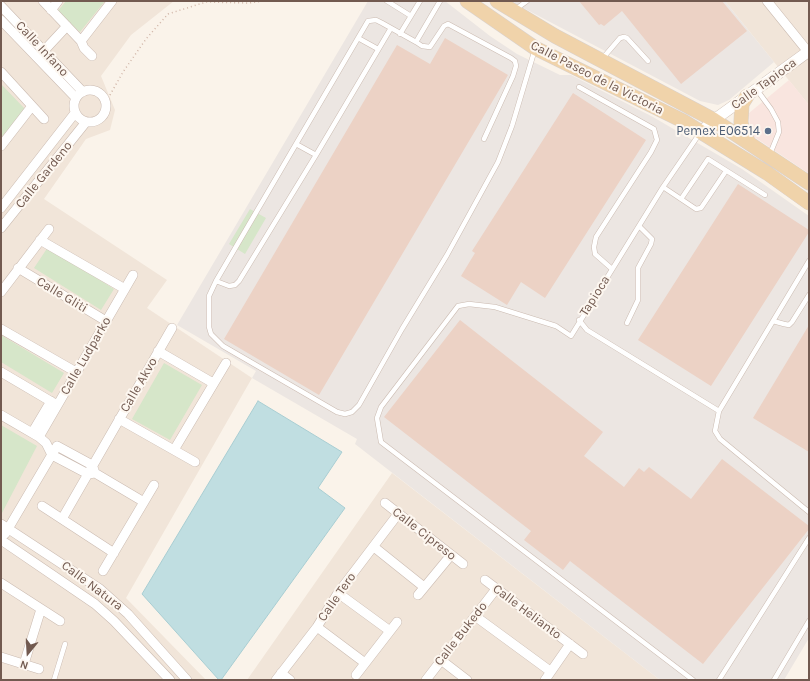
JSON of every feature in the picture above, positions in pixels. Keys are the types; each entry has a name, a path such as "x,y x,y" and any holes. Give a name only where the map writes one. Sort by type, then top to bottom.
{"main road":[{"name":"Calle Paseo de la Victoria","path":"467,1 535,48 678,119 701,132 767,173 809,203"},
{"name":"Calle Paseo de la Victoria","path":"504,4 601,60 714,120 748,141 809,183"},
{"path":"748,141 743,133 741,122 742,104 752,92"}],"street":[{"path":"43,1 81,41 84,48 92,56"},
{"path":"51,10 58,1"},
{"path":"81,41 112,1"},
{"path":"767,1 809,52"},
{"name":"Calle Infano","path":"1,6 40,54"},
{"name":"Calle Infano","path":"1,20 40,54 80,95"},
{"path":"40,54 67,26"},
{"name":"Calle Tapioca","path":"701,132 714,120 809,52"},
{"path":"1,72 44,119"},
{"path":"95,91 102,95 106,102 106,111 102,118 95,122 86,122 80,119 75,113 74,106 80,95 95,91"},
{"path":"1,146 32,106"},
{"name":"Calle Gardeno","path":"1,208 75,113"},
{"name":"Calle Gardeno","path":"1,228 86,122"},
{"path":"1,292 49,229"},
{"path":"40,240 125,289"},
{"name":"Calle Gliti","path":"18,268 106,321"},
{"name":"Calle Ludparko","path":"36,435 54,403 76,372 133,275"},
{"name":"Calle Akvo","path":"62,519 92,471 119,419 172,328"},
{"path":"1,329 76,372"},
{"name":"Calle Akvo","path":"158,351 213,383"},
{"path":"174,450 226,363"},
{"path":"1,372 54,403"},
{"path":"1,415 36,435 52,450 92,471 144,502"},
{"name":"Calle Akvo","path":"119,419 196,462"},
{"path":"1,540 4,526 52,450"},
{"path":"103,571 154,485"},
{"name":"Calle Cipreso","path":"385,503 463,564"},
{"path":"42,506 114,553"},
{"name":"Calle Tero","path":"279,677 317,627 338,593 398,514"},
{"name":"Calle Natura","path":"4,526 90,582 108,596 128,614 187,680"},
{"name":"Calle Natura","path":"1,540 99,608 114,621 170,680"},
{"path":"374,547 424,587"},
{"path":"418,595 451,555"},
{"name":"Calle Helianto","path":"485,580 583,654"},
{"path":"1,583 60,621"},
{"name":"Calle Bukedo","path":"426,680 496,589"},
{"path":"338,593 390,631"},
{"path":"24,664 41,609"},
{"path":"475,616 550,671"},
{"path":"356,675 397,622"},
{"path":"317,627 365,663"},
{"name":"Calle Helianto","path":"544,680 570,644"},
{"path":"1,657 40,669"},
{"path":"441,660 467,680"},
{"path":"279,677 290,680"}],"lane":[{"path":"387,1 411,16"},
{"path":"400,34 420,1"},
{"path":"416,42 440,1"},
{"path":"504,4 527,1"},
{"path":"484,139 513,76 516,66 515,61 448,24 444,26 430,47 422,46 376,20 368,21 216,281 209,296 208,312 211,334 215,340 336,412 345,414 352,412 359,405 402,329 447,255 498,162 512,126 535,48"},
{"path":"216,281 230,286 235,285 239,281 391,28"},
{"path":"601,60 620,38 624,37 627,38 648,61"},
{"path":"358,38 378,49"},
{"path":"579,87 654,129 657,140 651,152 596,237 594,247 595,254 612,269"},
{"path":"752,92 771,109 778,122 779,132 769,155"},
{"name":"Tapioca","path":"701,132 663,187 580,320 587,330 719,411"},
{"path":"296,144 316,155"},
{"path":"681,199 708,159 765,195"},
{"path":"663,187 696,209 701,208 726,171"},
{"path":"627,323 638,300 638,268 652,244 652,239 639,226"},
{"path":"809,262 719,411 715,431 720,439 809,512"},
{"path":"773,321 789,325 809,295"},
{"path":"580,320 570,336 556,326 495,307 469,304 458,306 381,406 377,418 381,442 693,680"},
{"path":"719,680 809,538"},
{"path":"774,680 809,621"},
{"path":"54,680 65,644"}],"path":[{"path":"106,102 123,72 146,39 168,14 206,2 248,3 265,1"}],"shaded area":[{"path":"1,1 174,1 131,35 101,76 115,110 110,130 86,139 44,199 167,280 147,308 252,378 126,598 206,680 1,680"},
{"path":"368,1 445,1 490,36 517,54 560,75 571,75 653,117 742,169 809,216 809,638 784,680 660,680 355,444 357,439 252,378 256,371 177,325"},
{"path":"516,1 725,1 774,62 729,100 718,105 700,101 514,3"},
{"path":"725,1 809,1 809,105 774,62"},
{"path":"789,80 809,105 808,173 750,134 749,113"},
{"path":"392,473 660,680 247,680"}],"green space":[{"path":"66,1 105,1 80,32 57,12"},
{"path":"1,84 25,109 1,138"},
{"path":"250,209 266,218 245,254 229,244"},
{"path":"48,247 114,289 101,310 34,268"},
{"path":"1,335 64,373 52,393 1,362"},
{"path":"164,363 202,385 170,440 132,419"},
{"path":"1,425 37,446 2,513 1,512"}],"water":[{"path":"258,401 342,452 318,488 345,508 221,680 219,680 142,594"}],"building":[{"path":"579,1 722,1 747,31 681,84 622,11 604,26 601,24 599,25"},
{"path":"445,38 508,75 319,395 224,339 397,45 430,64"},
{"path":"573,93 646,140 545,298 521,282 507,305 461,276 475,253 472,251"},
{"path":"738,184 809,230 809,232 711,386 638,340"},
{"path":"460,320 603,432 584,456 624,487 639,468 644,472 649,467 691,499 722,459 809,526 809,529 703,664 570,561 563,570 524,540 531,531 384,417"},
{"path":"809,325 809,452 753,418"}],"place":[{"name":"Pemex E06514","path":"768,131"}]}
